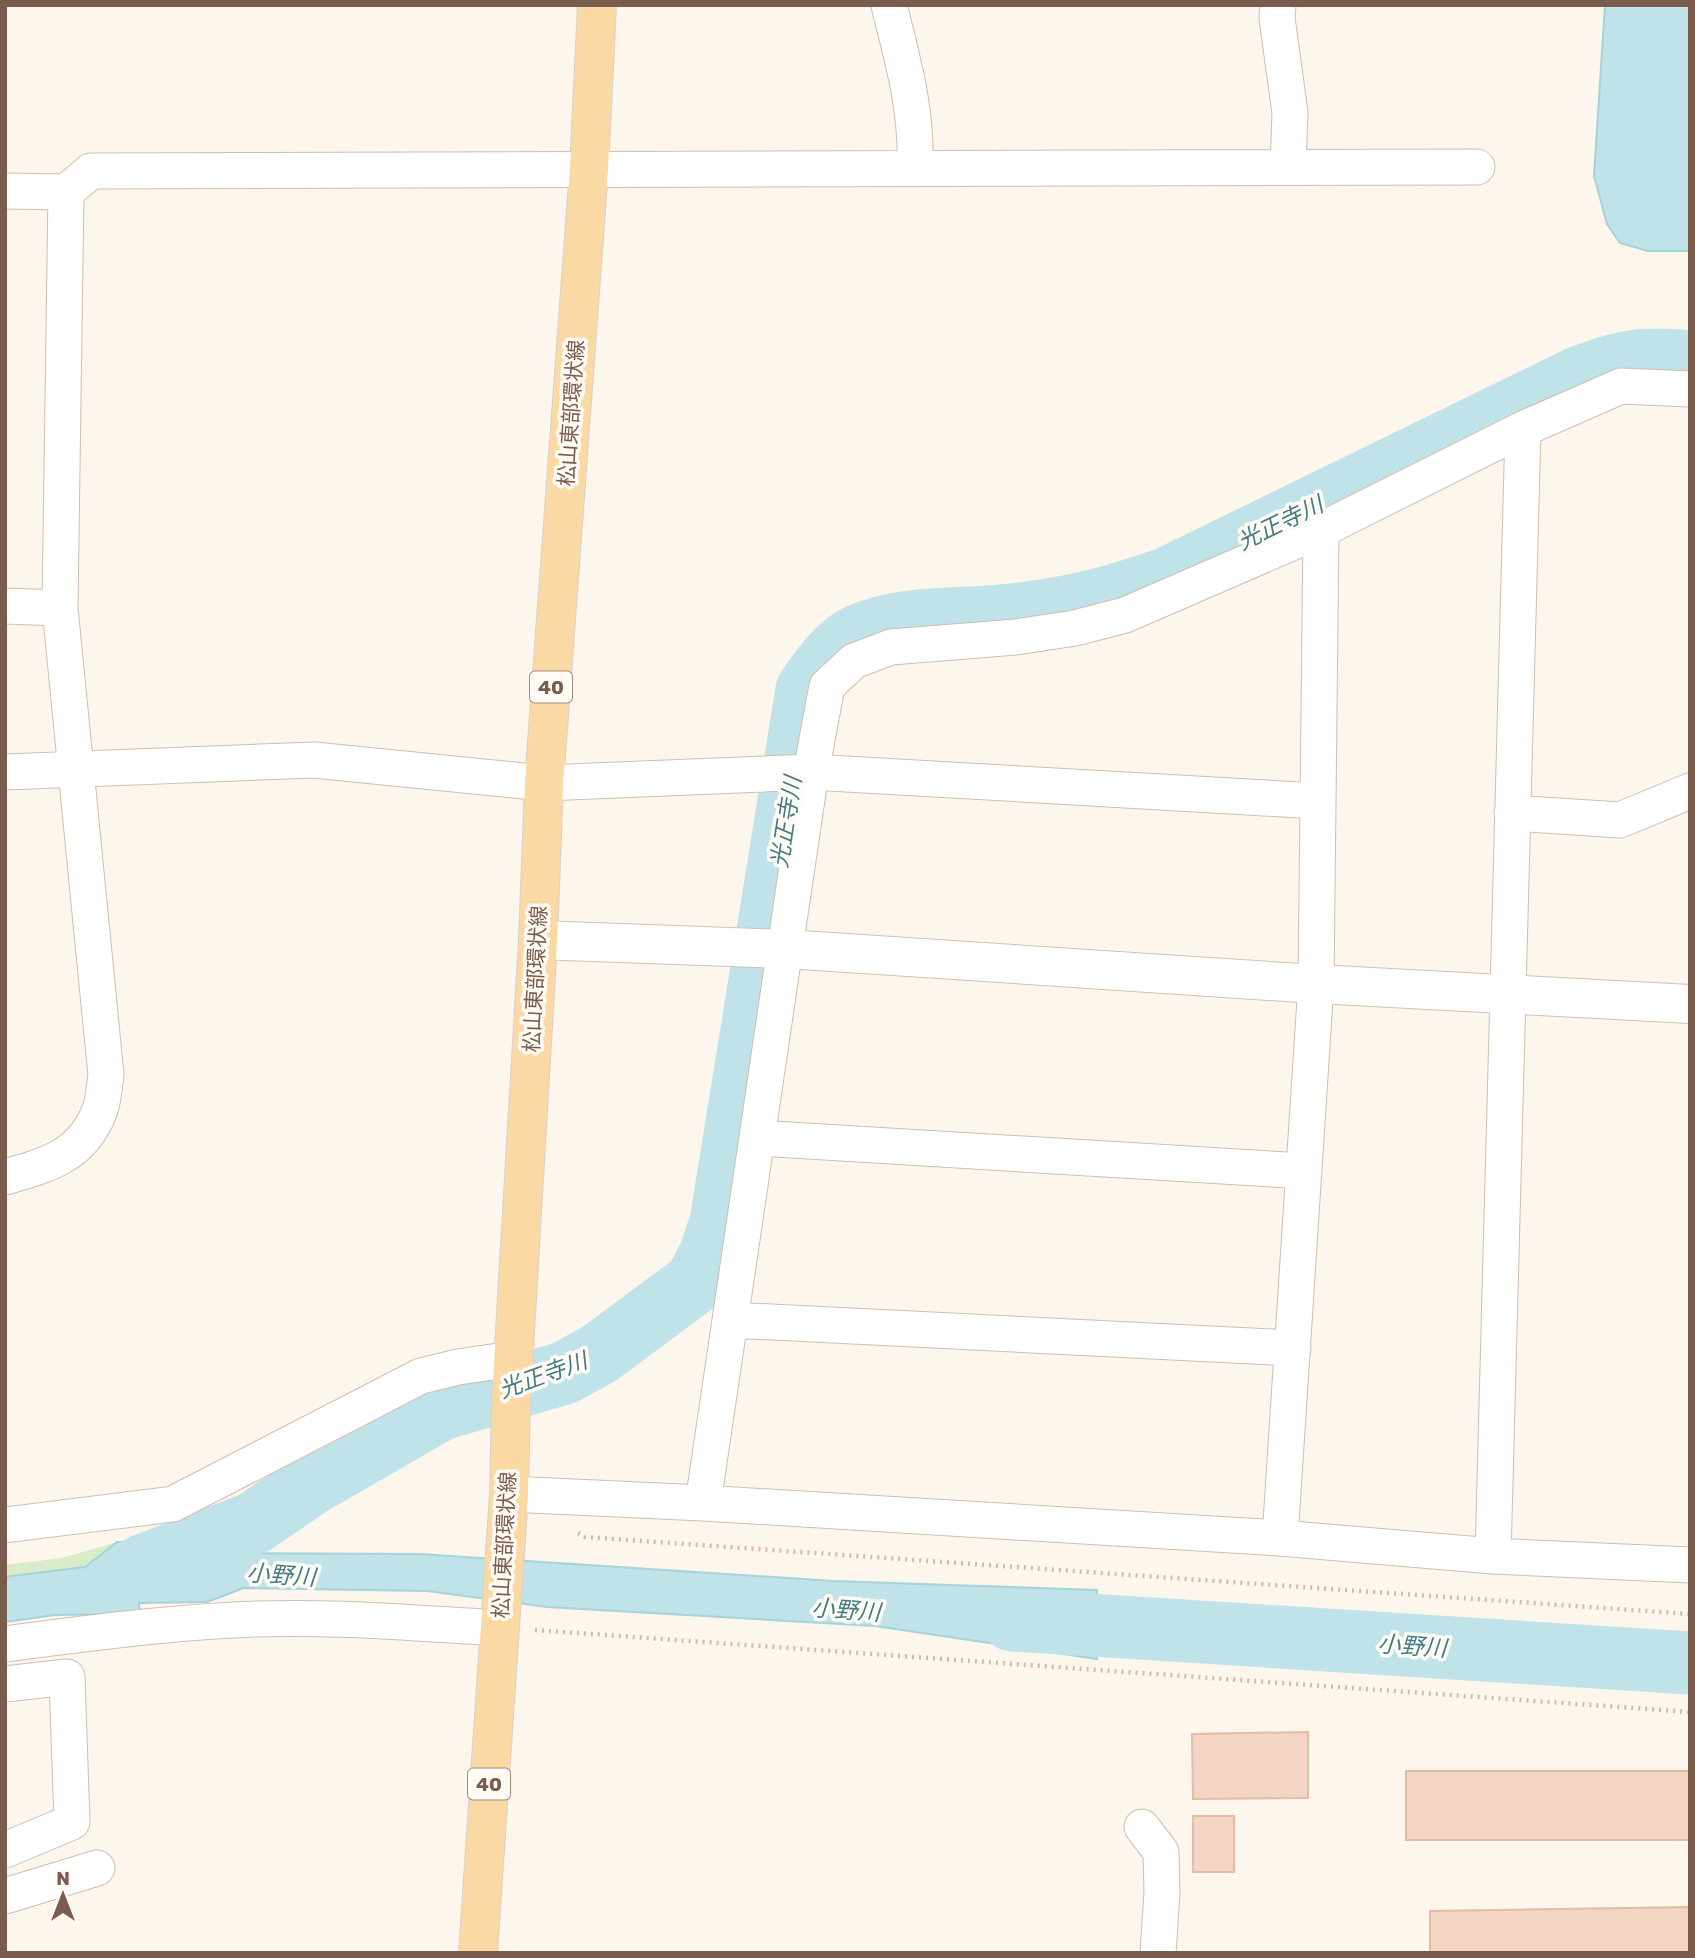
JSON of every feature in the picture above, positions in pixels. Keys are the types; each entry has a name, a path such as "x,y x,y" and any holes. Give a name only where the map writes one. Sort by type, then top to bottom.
{"main road":[{"name":"松山東部環状線","path":"478,1953 508,1509 512,1376 538,940 544,783 589,169 597,5"}],"street":[{"path":"889,5 911,92 916,132 915,168"},
{"path":"1278,5 1277,18 1290,113 1288,167"},
{"path":"5,191 66,192 91,171 1477,167"},
{"path":"5,1177 50,1163 80,1144 100,1112 106,1075 60,607 66,192"},
{"path":"702,1503 811,772 827,686 854,662 891,647 1016,637 1075,628 1125,615 1321,530 1523,429 1621,386 1690,389"},
{"path":"1493,1556 1523,429"},
{"path":"1280,1538 1316,984 1321,530"},
{"path":"5,606 60,607"},
{"path":"5,772 314,760 544,783 811,772 1318,801"},
{"path":"1512,813 1620,820 1690,791"},
{"path":"538,940 786,949 1316,984 1690,1004"},
{"path":"757,1138 1304,1171"},
{"path":"730,1320 1293,1349"},
{"path":"5,1525 173,1504 421,1376 458,1367 512,1376"},
{"path":"508,1509 702,1503 1280,1538 1493,1556 1690,1565"},
{"path":"5,1644 110,1630 235,1620 500,1622"},
{"path":"5,1684 67,1677 72,1822 5,1850"},
{"path":"1142,1827 1161,1852 1162,1892 1158,1953"},
{"path":"5,1896 97,1868"}],"path":[{"path":"574,1531 585,1537 1690,1614"},
{"path":"500,1622 1690,1712"}],"green space":[{"path":"117,1542 85,1567 5,1577 5,1565 62,1558"},
{"path":"1097,1602 1690,1637 1690,1684 1274,1656 1097,1649"}],"water":[{"path":"1605,5 1690,5 1690,251 1648,251 1620,243 1607,224 1594,176"},
{"path":"162,1541 219,1553 420,1554 833,1581 1097,1590 1097,1659 875,1626 547,1607 427,1591 244,1588 207,1602 139,1603 140,1614 55,1615 5,1622 5,1577 85,1567 117,1542"}],"building":[{"path":"1308,1732 1308,1798 1193,1799 1192,1734"},
{"path":"1406,1771 1690,1771 1690,1840 1406,1840"},
{"path":"1193,1816 1234,1816 1234,1872 1193,1872"},
{"path":"1690,1907 1690,1953 1430,1953 1430,1911"}],"waterway":[{"name":"光正寺川","path":"142,1566 254,1523 311,1484 441,1409 564,1373 599,1354 696,1282 710,1255 721,1222 807,690 823,667 843,646 858,636 894,625 1052,610 1146,586 1166,579 1578,378 1633,362 1690,362"},
{"name":"小野川","path":"1012,1620 1690,1663"}]}
